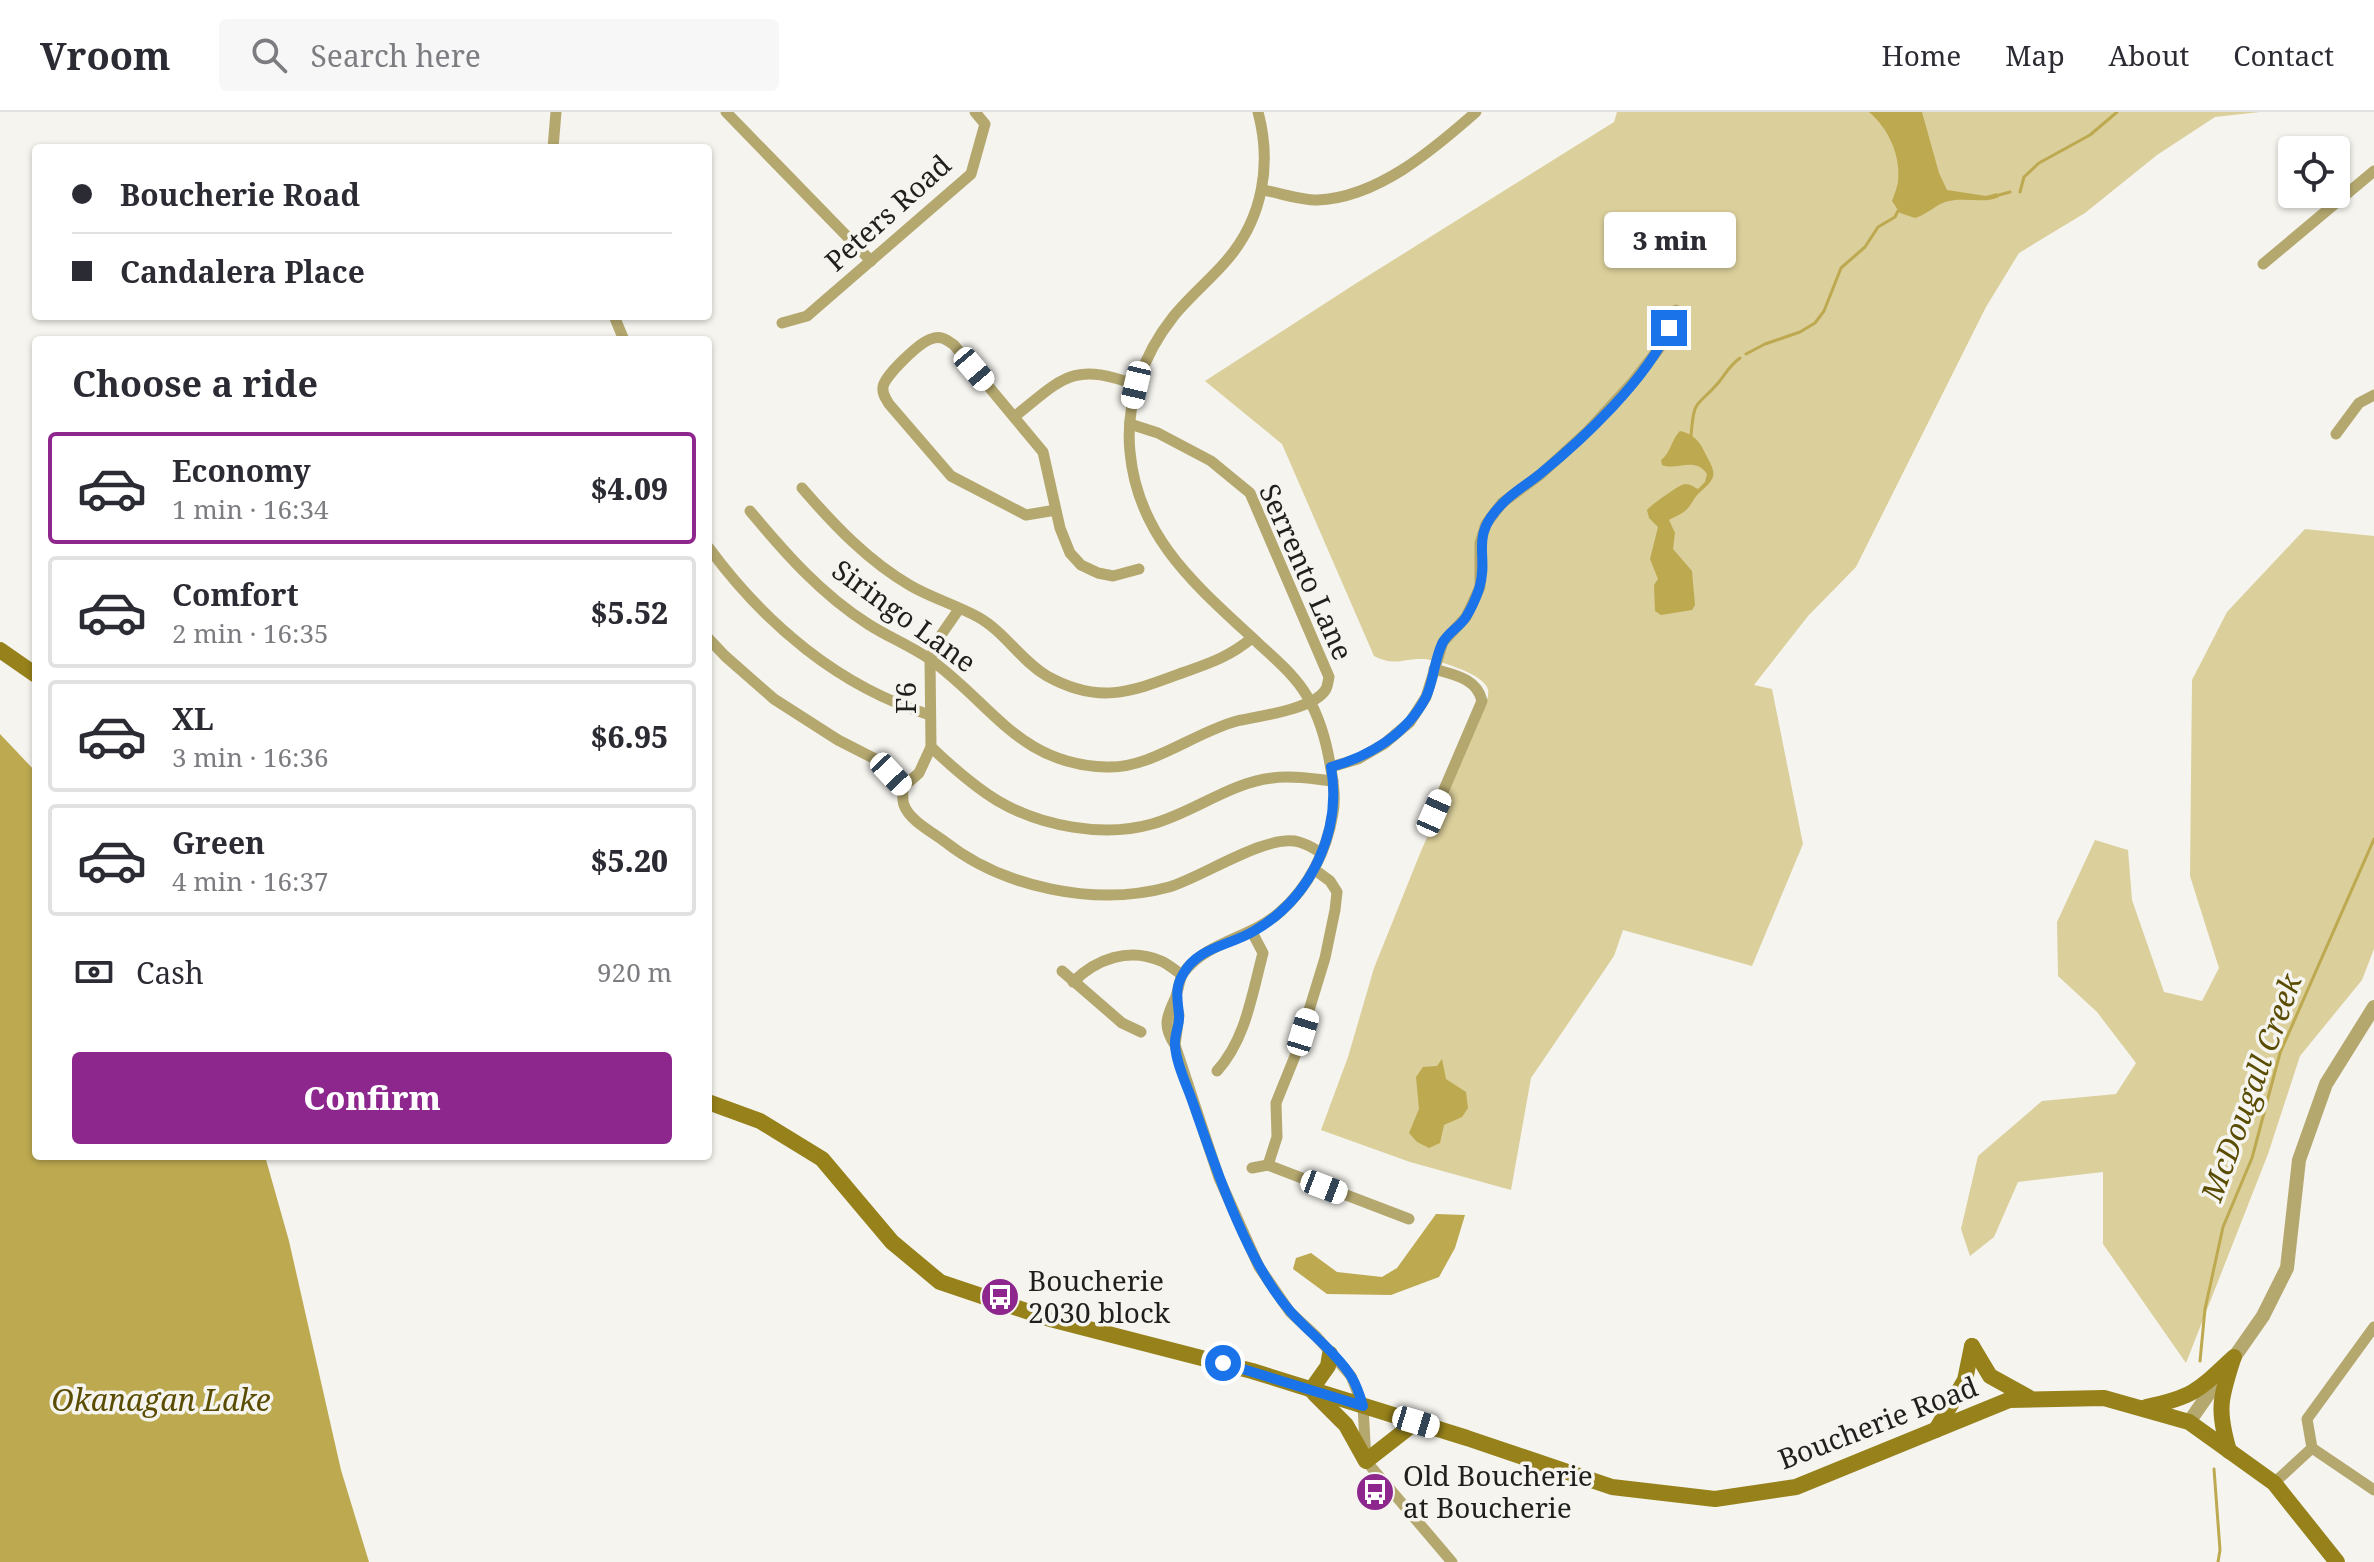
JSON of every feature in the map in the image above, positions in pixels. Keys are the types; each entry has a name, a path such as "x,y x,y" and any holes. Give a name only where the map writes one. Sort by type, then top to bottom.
{"main road":[{"path":"0,650 32,672"},
{"name":"Boucherie Road","path":"712,1103 760,1121 822,1159 892,1242 940,1282 1050,1319 1252,1371 1612,1487 1715,1499 1796,1487 2009,1400 2104,1398 2189,1422 2274,1483 2337,1562"},
{"path":"1936,1430 1965,1380 1972,1346 1990,1376 2033,1399"},
{"path":"1330,1354 1328,1366 1311,1390 1346,1425 1366,1461 1416,1422"},
{"path":"2141,1408 2186,1397 2200,1389 2234,1357"},
{"path":"2229,1451 2220,1401 2234,1357"}],"street":[{"path":"553,144 556,112"},
{"path":"726,112 871,261"},
{"name":"Peters Road","path":"782,323 807,316 971,174 985,124 975,112"},
{"path":"1258,112 1264,154 1260,204 1229,258 1174,316 1156,341 1136,385 1130,424 1130,451 1143,511 1166,551 1197,586 1290,674 1311,703 1325,732 1334,807 1331,828 1315,870 1298,894 1279,913 1252,932 1202,953 1182,975 1175,1000 1168,1010 1167,1033 1175,1045 1219,1178 1259,1267 1290,1312 1351,1376 1363,1406 1366,1461 1452,1562"},
{"path":"1263,190 1314,200 1347,197 1374,186 1421,156 1476,112"},
{"path":"2263,264 2374,171"},
{"path":"1331,767 1358,759 1384,744 1410,722 1426,697 1443,642 1466,617 1480,587 1480,543 1486,524 1502,503 1541,474 1588,431 1632,383 1661,346 1676,310"},
{"path":"1056,510 1026,515 951,476 889,404 883,394 887,376 928,340 943,338 954,345 1043,452 1056,510 1070,553 1081,565 1113,576 1139,569"},
{"path":"1014,417 1063,379 1079,373 1104,373 1136,385"},
{"path":"2336,434 2359,403 2374,395"},
{"name":"Serrento Lane","path":"1130,424 1158,433 1211,461 1250,493 1329,677 1326,689 1311,703"},
{"path":"802,488 842,533 872,559 911,586 978,617 997,630 1045,675 1072,688 1105,693 1131,692 1233,654 1252,638"},
{"name":"Siringo Lane","path":"750,511 792,561 824,592 868,624 930,659 1004,727 1036,750 1063,761 1126,767 1228,724 1311,703"},
{"path":"712,552 734,582 816,658 866,688 904,707 930,715"},
{"name":"F6","path":"903,787 919,773 931,747 930,659 939,638 959,609"},
{"path":"712,642 774,699 838,740 879,761 903,787 904,805 914,818 952,848 995,871 1030,883 1090,895 1132,893 1168,887 1217,868 1247,852 1278,842 1299,842 1321,853"},
{"path":"1434,669 1470,682 1480,692 1482,701 1434,813"},
{"path":"931,747 955,770 997,800 1032,817 1074,827 1107,830 1153,824 1228,790 1271,778 1333,781"},
{"path":"1268,1165 1277,1137 1276,1103 1295,1056 1325,958 1335,910 1337,892 1330,881 1315,870"},
{"path":"1217,1071 1227,1061 1240,1036 1263,953 1252,932"},
{"path":"1073,982 1102,959 1138,955 1161,961 1182,975"},
{"path":"1062,971 1122,1023 1141,1032"},
{"path":"2189,1422 2263,1316 2287,1268 2299,1160 2326,1084 2374,1007"},
{"path":"1252,1168 1268,1165 1409,1219"},
{"path":"2373,1487 2312,1448 2307,1419 2374,1327"},
{"path":"2274,1483 2312,1448"}],"shaded area":[{"path":"1617,112 2260,112 2215,117 2157,155 2085,213 2019,253 1986,307 1856,567 1808,616 1754,685 1772,689 1803,844 1752,966 1623,930 1614,956 1531,1078 1511,1190 1410,1162 1321,1130 1348,1057 1374,968 1485,706 1488,692 1476,677 1448,665 1424,659 1388,661 1374,656 1282,444 1205,381 1614,122"},
{"path":"2305,529 2374,536 2374,949 2362,980 2300,1056 2268,1154 2186,1363 2103,1244 2103,1172 2018,1182 1994,1237 1970,1256 1961,1229 1978,1156 2042,1101 2116,1094 2136,1063 2097,1012 2058,976 2057,922 2095,840 2128,850 2132,900 2164,992 2202,1001 2219,968 2190,876 2192,680 2227,612"}],"water":[{"path":"1869,112 1922,112 1939,173 1947,190 1986,196 1997,193 1999,197 1949,201 1915,218 1900,213 1892,201 1898,182 1898,162 1882,126"},
{"path":"1680,431 1691,435 1700,444 1713,474 1688,508 1669,520 1675,533 1673,549 1692,571 1695,605 1692,610 1661,615 1655,611 1654,585 1658,579 1650,559 1658,527 1649,518 1647,510 1682,485 1689,484 1698,489 1705,482 1707,474 1692,465 1662,465 1661,460"},
{"name":"Okanagan Lake","path":"0,734 32,768 32,1160 266,1160 289,1241 341,1470 369,1562 0,1562"},
{"path":"1442,1059 1446,1079 1466,1092 1468,1108 1462,1117 1444,1125 1440,1143 1429,1148 1409,1133 1419,1109 1416,1077 1423,1067 1437,1066"},
{"path":"1436,1214 1465,1215 1455,1248 1439,1277 1391,1295 1327,1294 1293,1269 1296,1258 1311,1253 1337,1272 1382,1277 1397,1268"}],"waterway":[{"path":"2020,192 2024,177 2039,163 2090,135 2117,112"},
{"path":"1999,195 2010,192"},
{"path":"1746,354 1815,323 1824,311 1841,268 1865,247 1878,227 1895,217 1898,211"},
{"path":"1691,436 1695,408 1740,358"},
{"name":"McDougall Creek","path":"2200,1361 2205,1309 2223,1227 2252,1158 2280,1053 2374,839"},
{"name":"McDougall Creek","path":"2214,1469 2220,1550 2218,1562"}],"place":[{"name":"Boucherie 2030 block","path":"1000,1297"},
{"name":"Old Boucherie at Boucherie","path":"1375,1492"}],"route":[{"path":"1223,1363 1363,1406 1351,1376 1290,1312 1259,1267 1219,1178 1175,1045 1179,1015 1175,1000 1182,975 1202,953 1252,932 1279,913 1298,894 1315,870 1331,828 1334,807 1331,767 1358,759 1384,744 1410,722 1426,697 1443,642 1466,617 1480,587 1480,543 1486,524 1502,503 1541,474 1588,431 1632,383 1661,346 1669,328"}]}
